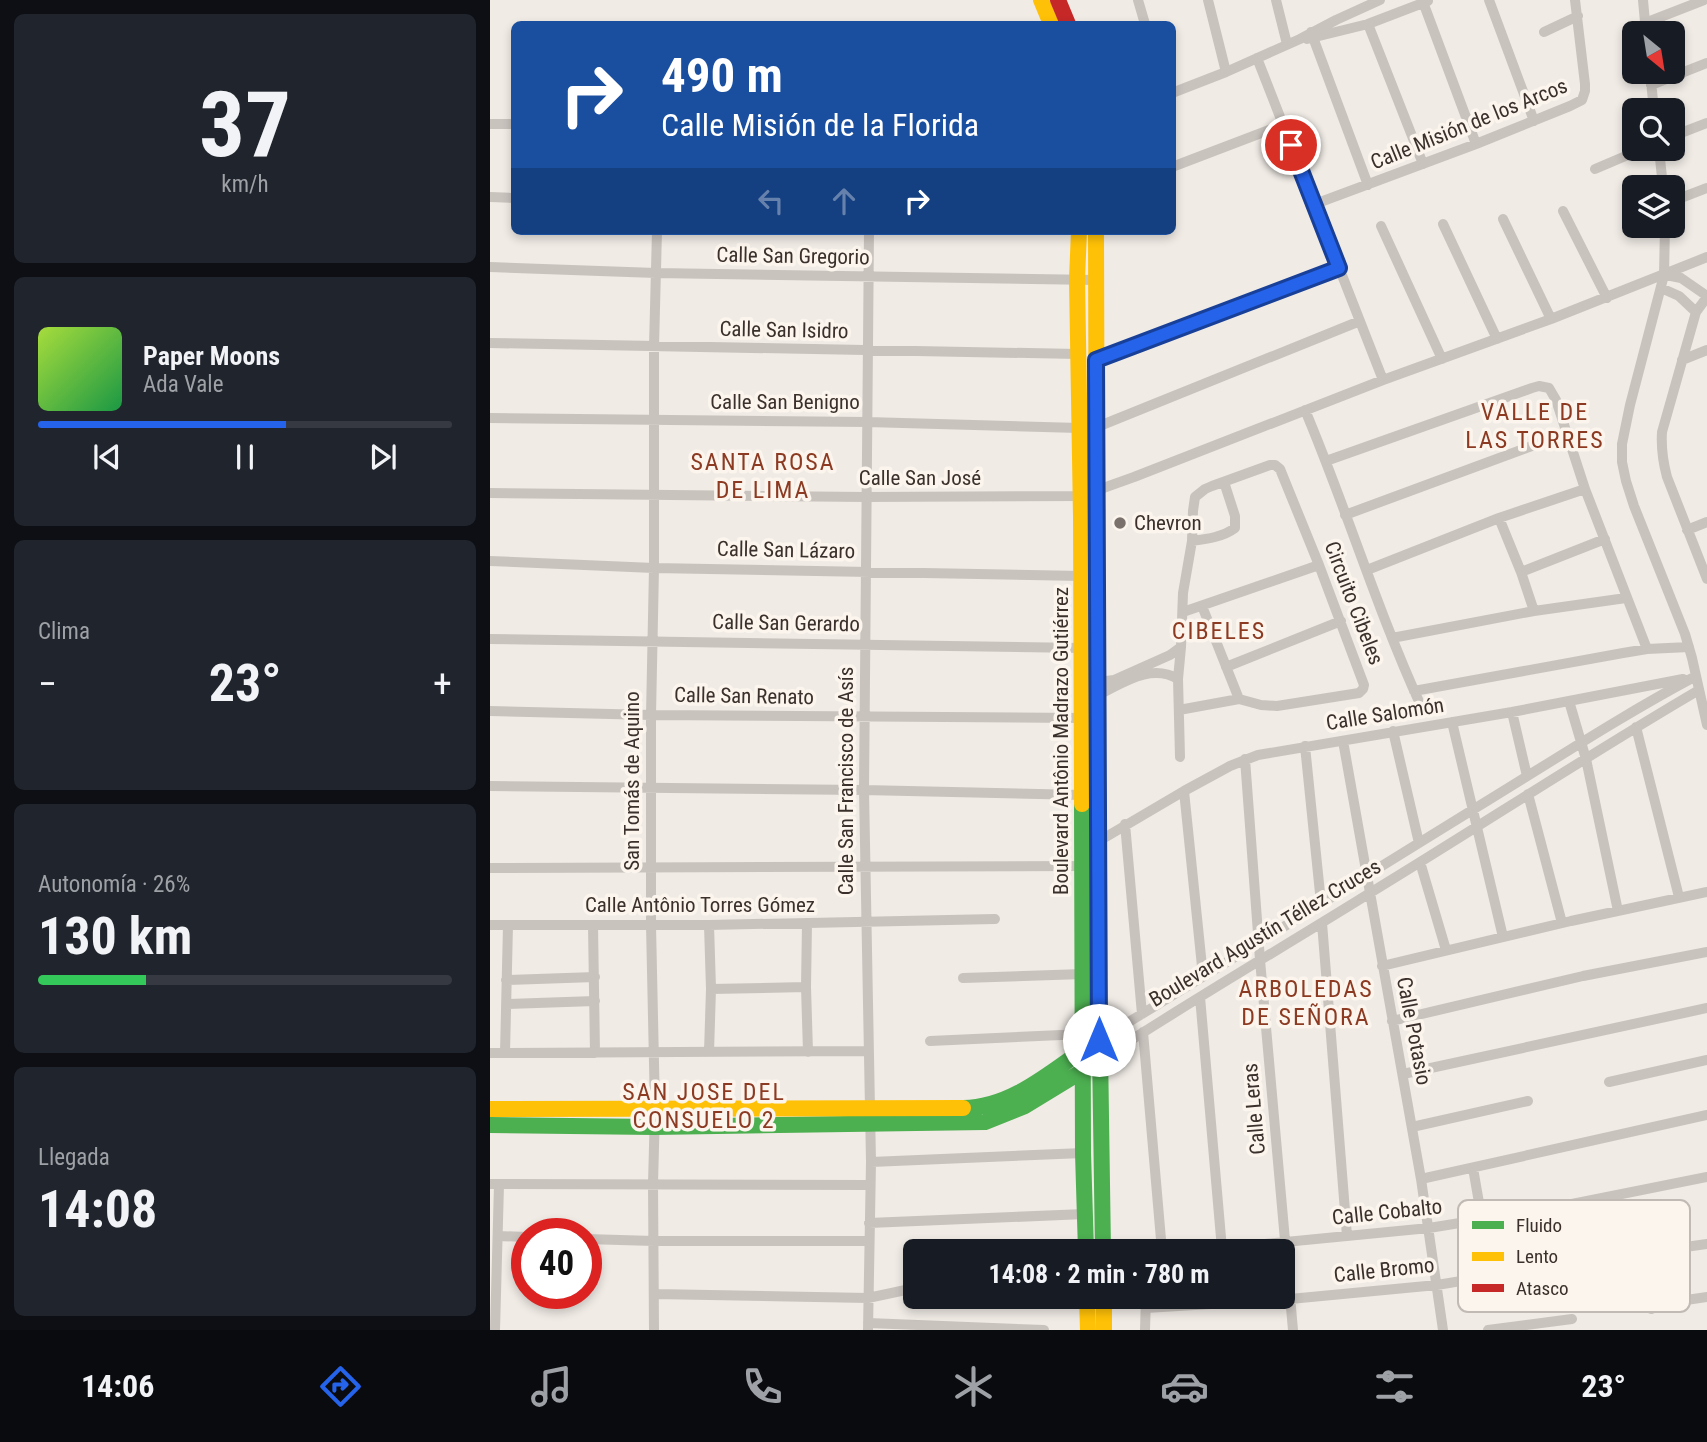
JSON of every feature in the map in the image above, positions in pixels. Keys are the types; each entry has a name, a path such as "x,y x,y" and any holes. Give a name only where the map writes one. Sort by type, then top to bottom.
{"street":[{"path":"1041,0 1050,21"},
{"path":"1058,0 1067,21"},
{"path":"1138,0 1143,21"},
{"path":"1208,0 1226,72"},
{"path":"1276,0 1287,44"},
{"path":"1312,35 1380,0"},
{"path":"1489,0 1534,121"},
{"name":"Calle Misión de los Arcos","path":"1315,204 1476,144 1582,100 1585,84 1575,0"},
{"path":"1643,0 1644,21"},
{"path":"1660,21 1704,0"},
{"path":"1176,91 1300,39 1368,24 1427,1 1476,144"},
{"path":"1544,32 1578,16"},
{"path":"1368,24 1423,164"},
{"path":"1312,35 1368,185"},
{"path":"1257,58 1383,380"},
{"path":"1653,98 1651,85 1707,63"},
{"path":"1685,131 1707,123"},
{"path":"490,124 511,124"},
{"path":"1176,165 1282,125"},
{"path":"1595,169 1622,158"},
{"path":"1685,196 1707,188"},
{"path":"490,197 511,198"},
{"path":"1563,211 1607,298"},
{"path":"1503,219 1551,319"},
{"path":"1443,224 1497,339"},
{"path":"1381,226 1442,359"},
{"name":"San Tomás de Aquino","path":"654,1330 651,715 657,235"},
{"name":"Calle San Francisco de Asís","path":"869,235 864,789 871,1162 869,1326"},
{"name":"Boulevard Antônio Madrazo Gutiérrez","path":"1079,235 1077,279 1083,795 1091,866 1089,1041 1084,1070 1086,1239"},
{"name":"Boulevard Antônio Madrazo Gutiérrez","path":"1096,235 1099,841 1091,866 1083,974 1089,1041 1100,1060 1103,1239"},
{"path":"1665,238 1664,275 1628,414 1622,444 1622,462 1634,506 1689,647 1707,725"},
{"name":"Calle San José","path":"490,493 1081,496 1383,380 1607,298 1707,257"},
{"name":"Calle San Gregorio","path":"490,267 656,273 1096,280"},
{"path":"1096,360 1339,268"},
{"path":"1664,275 1681,278 1707,296 1696,312 1662,432 1661,445 1667,477 1707,579"},
{"path":"1661,288 1679,296 1696,312"},
{"path":"1097,427 1360,321"},
{"name":"Calle San Isidro","path":"490,343 1078,354"},
{"path":"1682,360 1707,351"},
{"path":"1326,461 1539,386 1549,388 1647,649"},
{"path":"1305,410 1392,638 1421,706"},
{"name":"Calle San Benigno","path":"490,418 867,422 1079,428"},
{"path":"1345,515 1567,433"},
{"name":"Circuito Cibeles","path":"1179,710 1239,699 1277,706 1368,692 1280,469 1275,465 1205,489 1195,497 1192,541 1183,593 1178,679 1180,757"},
{"path":"1192,541 1226,533 1235,528 1235,516 1224,482"},
{"path":"1367,570 1499,518 1585,489"},
{"path":"1499,518 1534,611"},
{"path":"1687,530 1707,522"},
{"path":"1521,572 1605,539"},
{"name":"Calle San Lázaro","path":"490,561 654,568 1082,576"},
{"path":"1183,611 1319,565"},
{"path":"1392,638 1534,611 1626,598"},
{"path":"1202,606 1239,699"},
{"path":"1226,667 1341,621"},
{"name":"Calle San Gerardo","path":"490,639 1082,648"},
{"path":"1098,689 1170,655 1181,647"},
{"path":"1414,691 1647,649 1689,647"},
{"path":"1098,689 1150,673 1163,673 1178,679"},
{"name":"Calle Salomón","path":"1099,841 1184,791 1258,754 1570,702 1696,676"},
{"name":"Boulevard Agustín Téllez Cruces","path":"490,1109 967,1108 984,1107 999,1102 1089,1041 1142,1014 1581,742 1696,676"},
{"name":"Boulevard Agustín Téllez Cruces","path":"490,1125 654,1127 975,1122 1000,1118 1084,1070 1699,690"},
{"path":"1570,702 1586,759 1618,911"},
{"name":"Calle San Renato","path":"490,711 1082,719"},
{"path":"1512,712 1527,776"},
{"path":"1452,722 1503,937"},
{"path":"1636,727 1679,897"},
{"path":"1393,731 1419,843"},
{"name":"Calle Potasio","path":"1343,741 1421,1179 1443,1330"},
{"path":"1305,746 1321,904"},
{"name":"Calle Leras","path":"1245,759 1285,1239"},
{"path":"490,786 864,789 1083,795"},
{"path":"1184,791 1203,976"},
{"path":"1528,794 1562,923"},
{"path":"1125,824 1142,1014"},
{"path":"1420,862 1446,950"},
{"path":"490,868 1091,866"},
{"path":"1382,966 1707,892"},
{"name":"Calle Antônio Torres Gómez","path":"490,925 709,925 995,919"},
{"path":"807,923 808,1052"},
{"path":"1322,923 1347,1236"},
{"path":"505,1053 508,925"},
{"path":"593,925 595,1053"},
{"path":"709,925 709,1052"},
{"path":"1392,1021 1583,976 1707,952"},
{"path":"963,978 1083,974"},
{"path":"506,980 595,977"},
{"path":"541,979 542,1002"},
{"path":"710,989 806,988"},
{"path":"1200,997 1221,1239"},
{"path":"507,1004 595,1000"},
{"path":"1403,1074 1707,1008"},
{"path":"1143,1032 1161,1239"},
{"path":"930,1041 1089,1041"},
{"path":"490,1053 868,1051"},
{"path":"1609,1082 1707,1060"},
{"path":"1412,1127 1528,1101"},
{"path":"1421,1179 1707,1115"},
{"path":"871,1162 1083,1153"},
{"path":"1473,1168 1479,1200"},
{"name":"Calle Cobalto","path":"1592,1200 1707,1177"},
{"path":"495,1330 498,1236 495,1184 869,1185"},
{"path":"869,1223 1085,1214"},
{"name":"Calle Cobalto","path":"1295,1241 1458,1224"},
{"path":"498,1236 511,1236"},
{"path":"602,1239 869,1241"},
{"name":"Calle Bromo","path":"1295,1298 1458,1281"},
{"path":"655,1294 868,1298 903,1291"},
{"path":"1087,1309 1088,1330"},
{"path":"1104,1309 1104,1330"},
{"path":"1145,1330 1146,1309"},
{"name":"Calle Leras","path":"1291,1309 1293,1330"},
{"path":"1488,1330 1572,1319"},
{"path":"869,1326 1044,1330"}],"traffic: fast":[{"path":"1082,804 1086,1239"},
{"path":"1099,983 1103,1239"},
{"path":"963,1108 998,1102 1014,1095 1090,1045"},
{"path":"490,1125 654,1127 985,1122 1025,1106 1089,1067"}],"traffic: slow":[{"path":"1041,0 1050,21"},
{"path":"1079,235 1082,804"},
{"path":"1096,235 1097,577"},
{"path":"490,1109 963,1108"},
{"path":"1087,1309 1088,1330"},
{"path":"1104,1309 1104,1330"}],"traffic: jam":[{"path":"1058,0 1067,21"},
{"path":"1097,577 1099,983"}],"place":[{"name":"Chevron","path":"1120,523"}],"district":[{"name":"VALLE DE LAS TORRES","path":"1535,426"},
{"name":"SANTA ROSA DE LIMA","path":"763,476"},
{"name":"CIBELES","path":"1219,631"},
{"name":"ARBOLEDAS DE SEÑORA","path":"1306,1003"},
{"name":"SAN JOSE DEL CONSUELO 2","path":"704,1106"}],"route":[{"path":"1099,1040 1096,360 1339,268 1291,145"}]}
